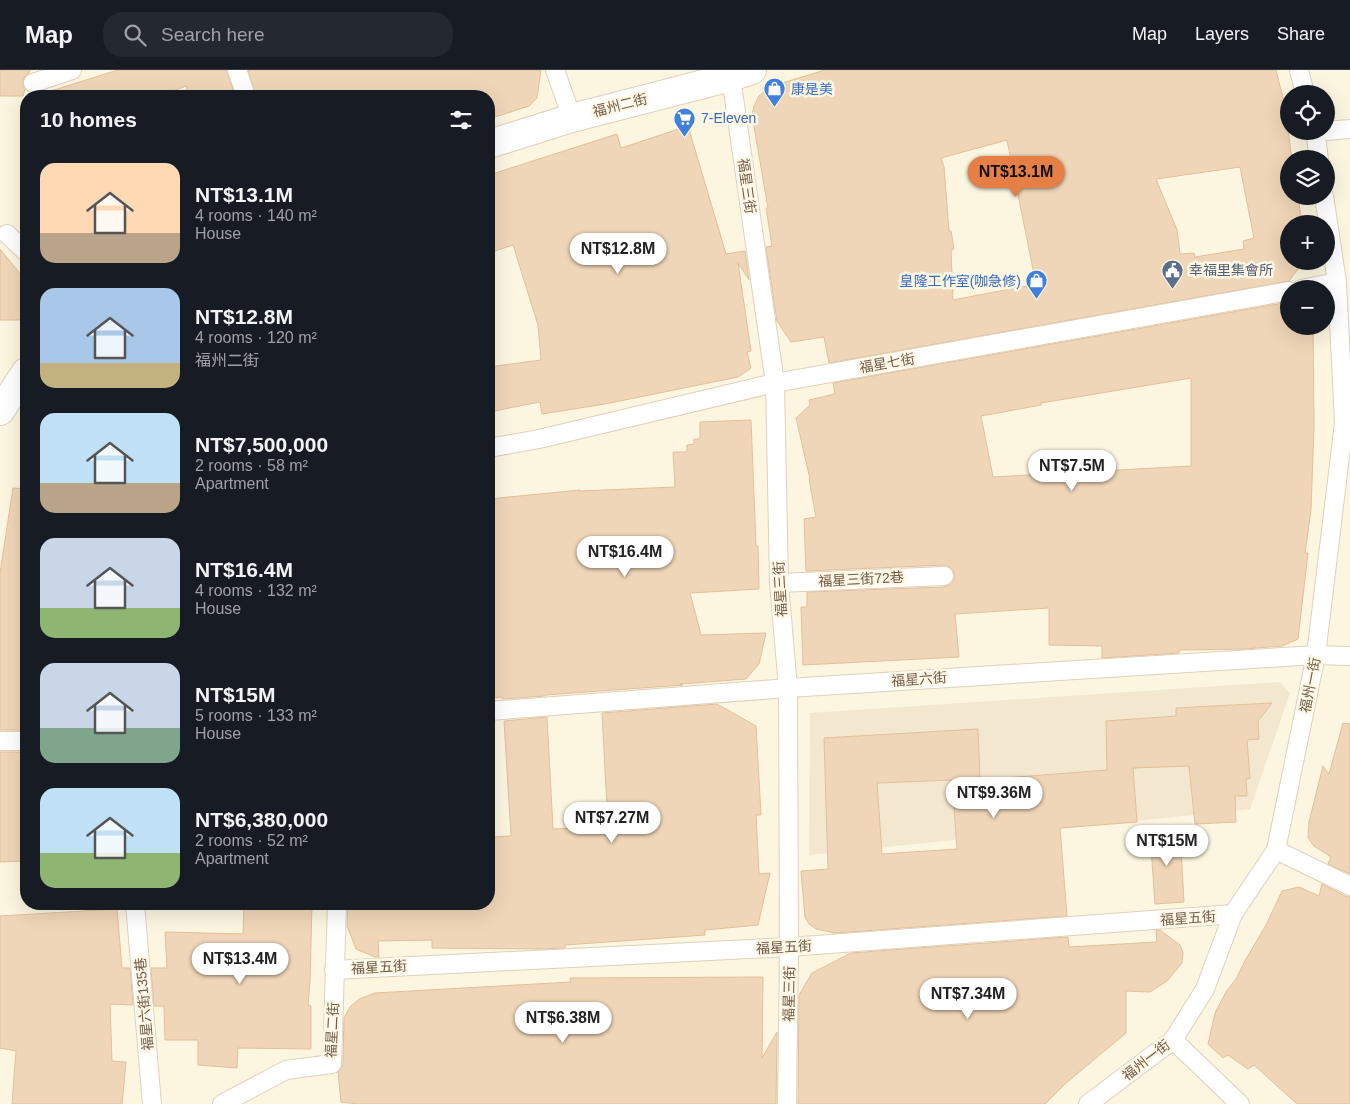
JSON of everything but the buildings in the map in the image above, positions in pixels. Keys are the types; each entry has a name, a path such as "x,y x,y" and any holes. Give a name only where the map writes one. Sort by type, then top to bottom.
{"street":[{"name":"福州二街","path":"495,142 572,118 741,74"},
{"path":"0,411 20,381"}],"lane":[{"path":"33,83 72,70"},
{"path":"237,70 244,90"},
{"path":"555,70 572,118"},
{"path":"1299,70 1303,85"},
{"name":"福星三街","path":"741,74 776,383 779,583 788,688 790,947 787,1104"},
{"path":"1335,130 1350,129"},
{"name":"福州一街","path":"1088,1104 1172,1040 1205,989 1232,914 1276,850 1316,655 1347,423 1337,282 1325,205"},
{"path":"7,234 20,246"},
{"name":"福星七街","path":"495,447 539,439 776,383 1280,293"},
{"name":"福星三街72巷","path":"779,583 944,576"},
{"name":"福星六街","path":"495,711 788,688 1316,655 1350,656"},
{"path":"0,742 20,742"},
{"path":"1276,850 1350,886"},
{"name":"福星六街135巷","path":"136,910 152,1104"},
{"path":"334,970 337,910"},
{"name":"福星五街","path":"334,970 790,947 1232,914"},
{"name":"福星二街","path":"222,1104 286,1070 332,1064 334,970"},
{"path":"1172,1040 1240,1104"}],"shaded area":[{"path":"1280,682 1290,693 1250,809 809,855 810,713"}],"place":[{"name":"康是美","path":"775,108"},
{"name":"7-Eleven","path":"685,137"},
{"name":"幸福里集會所","path":"1173,289"},
{"name":"皇隆工作室(咖急修)","path":"1037,300"}]}
